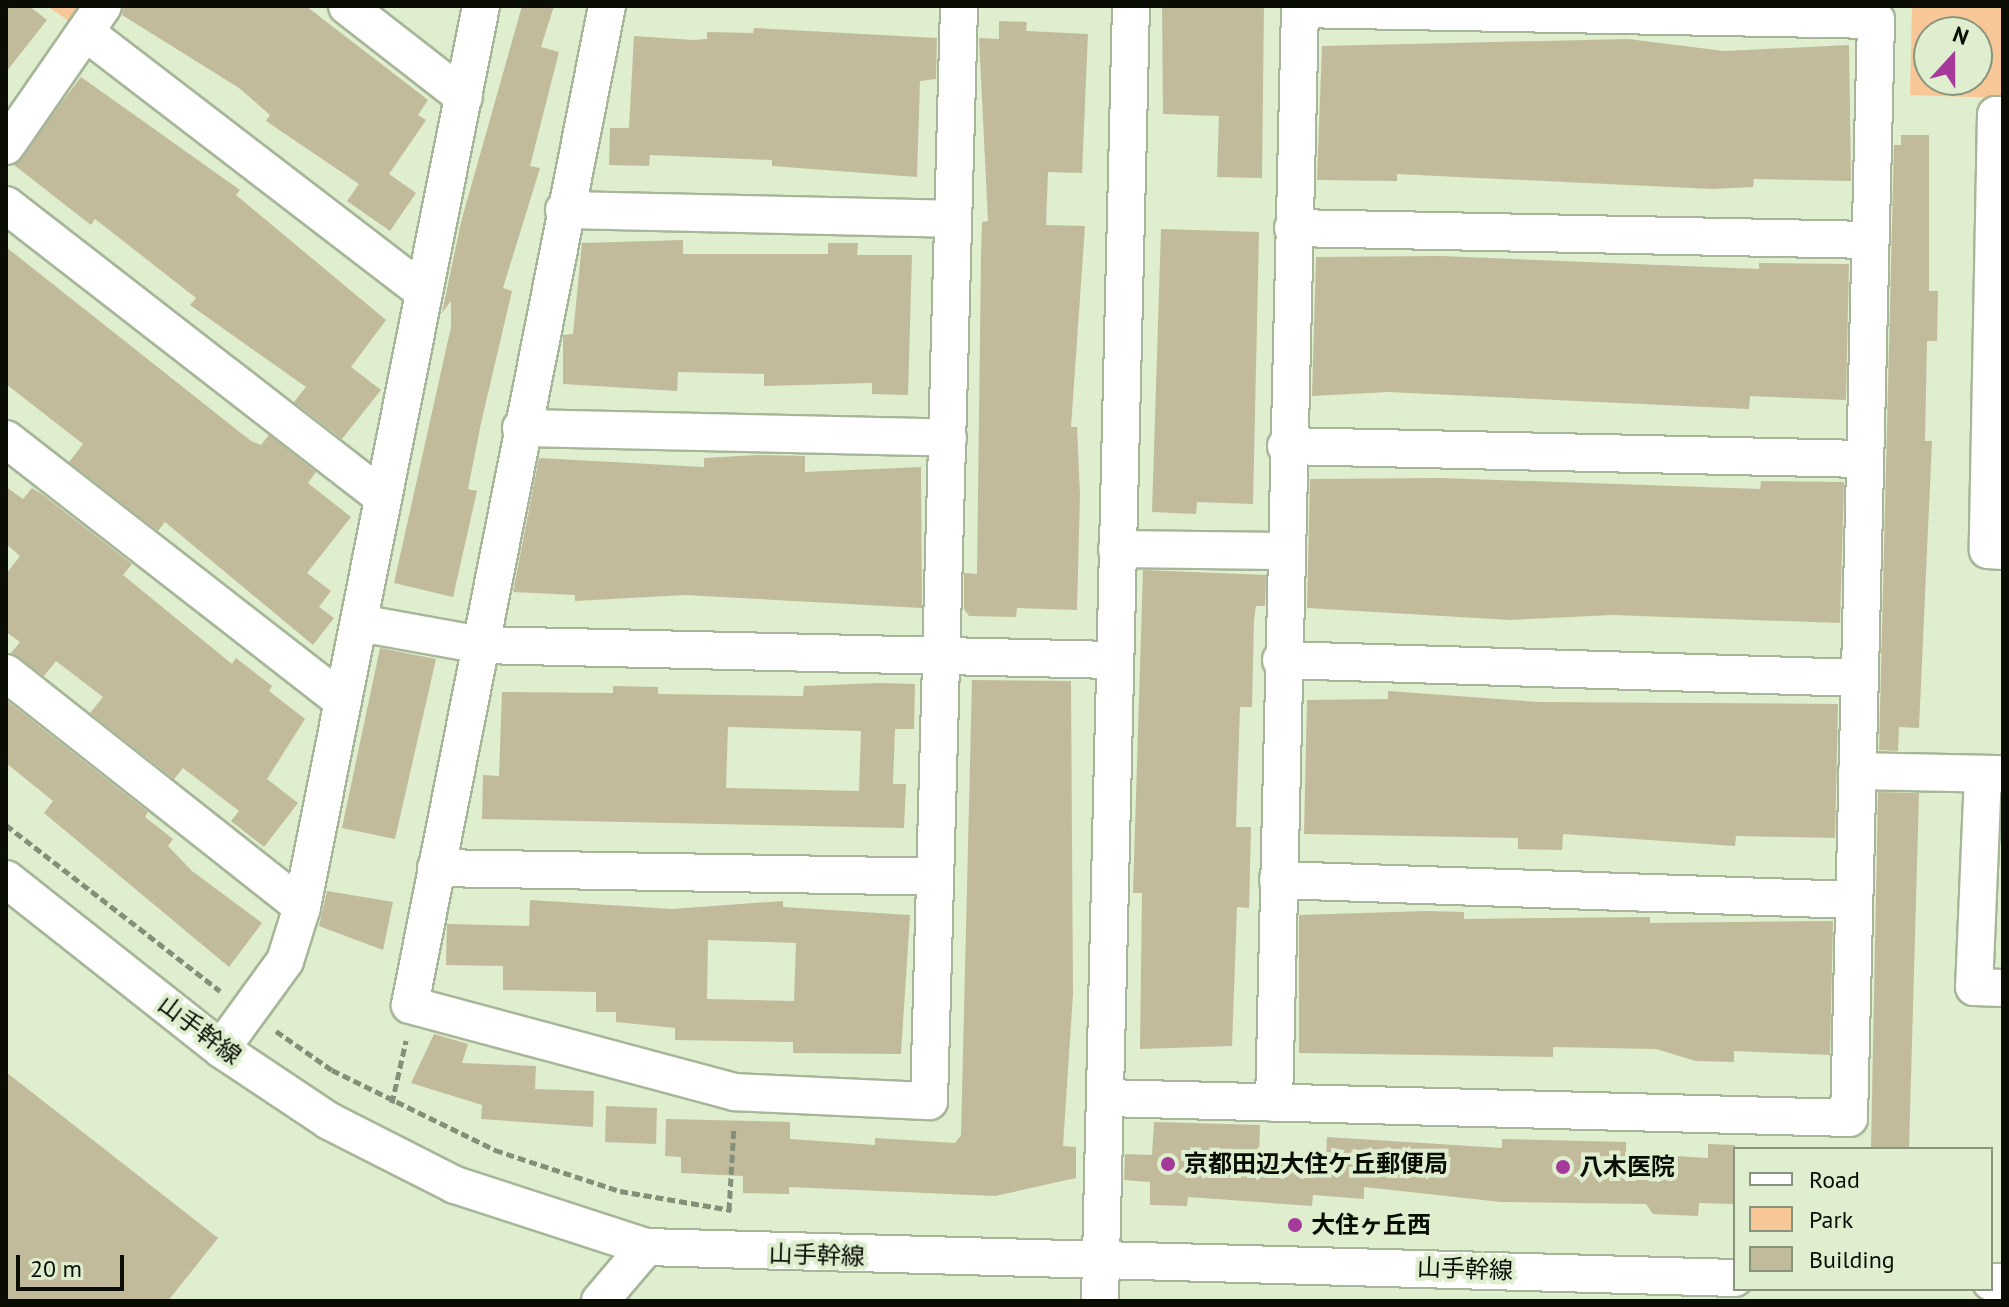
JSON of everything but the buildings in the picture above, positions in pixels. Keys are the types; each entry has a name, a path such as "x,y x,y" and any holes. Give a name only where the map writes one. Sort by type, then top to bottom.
{"street":[{"path":"347,6 464,97"},
{"path":"221,1049 285,961 302,907 481,6"},
{"path":"607,6 521,428 410,1005 735,1092 929,1101 932,877 959,6"},
{"path":"1100,1301 1131,6"},
{"path":"1106,1098 1274,1103 1849,1118 1876,20 1300,7 1282,551 1274,1103"},
{"path":"6,146 94,19 424,292"},
{"path":"2003,115 1996,115 1997,334 1988,550 2003,551"},
{"path":"6,205 383,497"},
{"path":"564,210 953,219"},
{"path":"1293,228 1870,240"},
{"path":"521,428 948,438"},
{"path":"6,439 343,701"},
{"path":"1286,446 1865,459"},
{"path":"1117,549 1282,551"},
{"path":"359,623 481,645 1115,660"},
{"path":"1281,660 1859,678"},
{"path":"6,673 302,907"},
{"path":"1857,771 1993,774 1974,987 2003,988"},
{"path":"436,868 932,877"},
{"name":"山手幹線","path":"6,879 221,1049 329,1121 455,1185 646,1247 1733,1278"},
{"path":"1278,880 1853,900"},
{"path":"600,1301 646,1247"}],"path":[{"path":"6,825 225,995"},
{"path":"266,1024 332,1070 495,1150 620,1191 740,1211"},
{"path":"729,1210 735,1092"}],"green space":[{"path":"47,6 80,6 69,21"},
{"path":"1912,6 2003,6 2003,98 1941,96 1993,96 1993,16 1913,16 1913,95 1910,95"}],"place":[{"name":"京都田辺大住ケ丘郵便局","path":"1168,1164"},
{"name":"八木医院","path":"1563,1167"},
{"name":"大住ヶ丘西","path":"1295,1225"}]}
